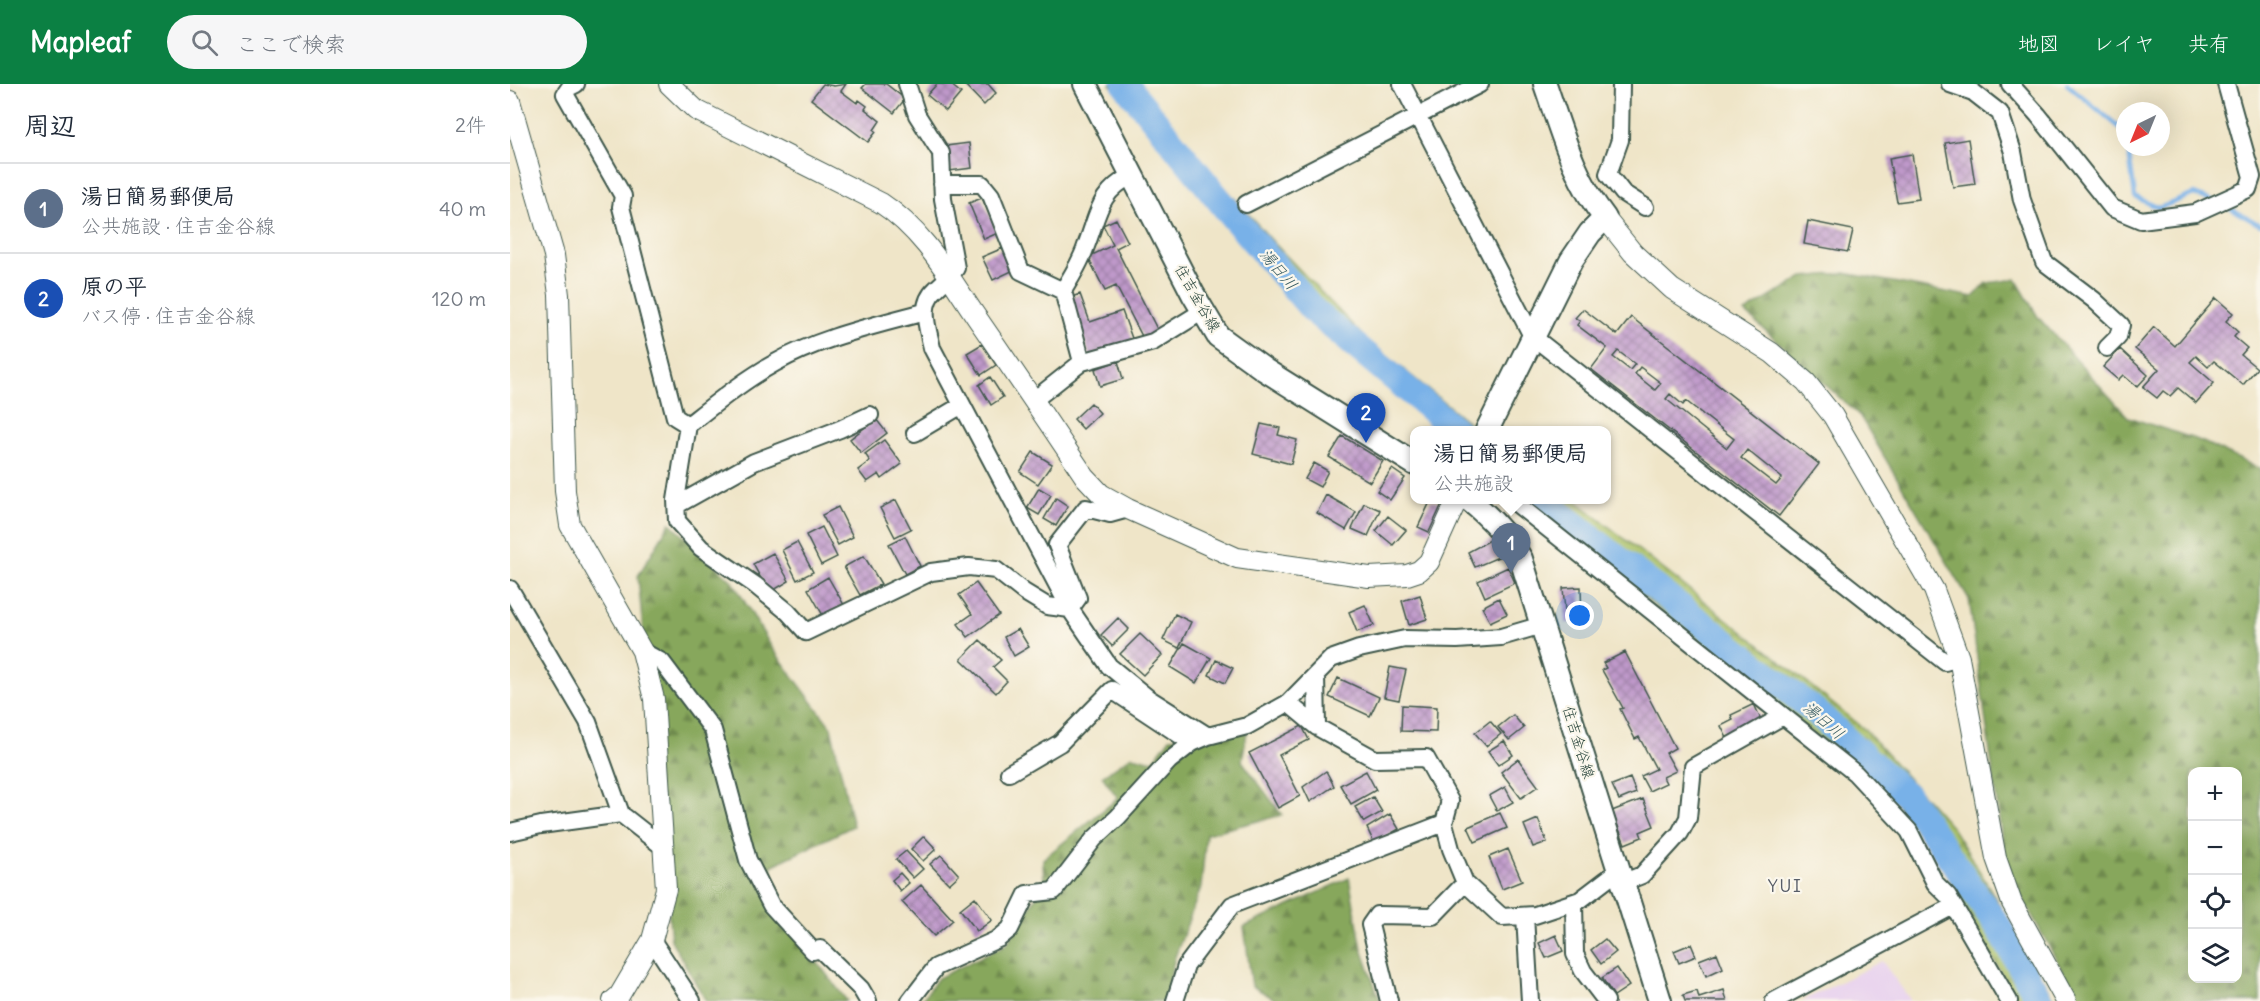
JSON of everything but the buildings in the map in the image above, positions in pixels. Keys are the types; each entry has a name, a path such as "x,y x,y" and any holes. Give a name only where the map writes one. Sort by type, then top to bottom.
{"main road":[{"name":"住吉金谷線","path":"1085,84 1218,336 1410,461"},
{"path":"1489,426 1571,261 1590,232 1605,218 1589,198 1581,182 1545,84"},
{"name":"住吉金谷線","path":"1475,504 1491,518 1512,542 1521,559 1660,1001"}],"street":[{"path":"576,84 570,87 565,94 623,196 621,207 675,417 688,425"},
{"path":"669,84 696,110 881,203 898,214 917,232 950,278 1085,477 1101,494 1128,509 1218,551 1249,561 1369,576 1407,576 1419,571 1429,562 1469,504"},
{"path":"906,84 917,115 941,153 943,199 956,268 950,278 933,291 924,312 932,348 1070,609 1110,666 1148,698 1208,736"},
{"path":"1402,84 1532,336 1945,662 1959,658"},
{"path":"1246,204 1480,84"},
{"path":"1622,84 1620,140 1608,174 1623,193 1644,207"},
{"path":"1950,84 1973,92 2000,113 2013,152 2022,200 2044,262 2094,300 2121,325 2118,337 2107,348"},
{"path":"2010,84 2038,115 2112,208 2141,220 2195,213 2248,189 2252,177 2226,84"},
{"path":"510,101 554,255 559,295 564,459 570,525 642,651 654,699 666,889 652,940 619,996 613,1001"},
{"path":"1082,362 1063,291 1086,248 1101,202 1116,183 1132,175"},
{"path":"942,184 982,184 991,195 1021,271 1063,291"},
{"path":"1605,218 1633,253 1672,290 1772,353 1806,382 1833,416 1934,590 1959,658 1996,858 2012,903 2066,1001"},
{"path":"1034,400 1082,362 1153,342 1203,311"},
{"path":"924,312 834,337 776,362 725,395 688,425 676,505 677,521 701,548 755,585 788,612 806,632 932,572 969,567 996,570 1024,592 1047,606 1070,609"},
{"path":"915,433 962,405"},
{"path":"676,505 754,462 870,415"},
{"path":"1517,504 1855,773 1909,831 1935,883 1948,896 2009,1001"},
{"path":"1070,609 1078,598 1057,546 1086,508 1110,514 1128,509"},
{"path":"510,589 588,722 621,814 663,847"},
{"path":"910,1001 936,967 998,939 1010,929 1027,894 1054,891 1094,838 1118,817 1169,761 1192,743 1208,736 1247,726 1288,703 1331,659 1359,649 1404,639 1457,640 1501,637 1542,625"},
{"path":"642,651 662,662 713,730 748,860 771,905 813,951 820,949 861,989 868,1001"},
{"path":"1316,675 1317,727"},
{"path":"1010,773 1060,743 1112,690 1192,743"},
{"path":"1288,703 1317,727 1375,759 1426,758 1450,801 1444,823 1451,849 1466,883 1502,917 1535,915 1580,900 1620,877 1642,875 1680,833 1688,818 1693,767 1783,716"},
{"path":"510,832 541,825 621,814"},
{"path":"1175,1001 1186,966 1232,904 1444,823"},
{"path":"1389,1001 1370,925 1377,915 1433,915 1466,883"},
{"path":"1574,902 1575,954 1583,971 1606,1001"},
{"path":"1774,1001 1953,906"},
{"path":"1525,916 1530,1001"},
{"path":"652,940 692,1001"}],"shaded area":[{"path":"1882,961 1911,1001 1802,1001"}],"green space":[{"path":"1110,84 1141,84 1176,132 1274,243 1364,337 1473,426 1439,426 1393,393 1311,324"},
{"path":"1845,273 1973,297 1987,283 2016,279 2038,317 2128,417 2201,441 2260,469 2260,1001 2079,1001 2006,868 1969,599 1860,416 1745,312 1803,277"},
{"path":"1530,504 1580,504 1866,731 1953,829 2055,1001 2017,1001 1940,863 1886,790 1713,656 1608,566"},
{"path":"670,523 733,582 772,648 831,727 853,826 771,866 785,920 847,1001 706,1001 671,940 638,576"},
{"path":"1247,732 1242,761 1282,815 1206,834 1201,887 1175,957 1164,1001 921,1001 938,978 1007,944 1044,885 1043,859 1118,798 1102,776 1132,756 1153,761 1170,738"},
{"path":"1349,878 1362,949 1380,1001 1278,1001 1252,986 1244,927"}],"waterway":[{"name":"湯日川","path":"1125,84 1233,217 1314,311 1451,426"},
{"path":"2067,84 2116,125"},
{"path":"2129,156 2135,197 2159,208 2194,194 2212,201"},
{"path":"2226,206 2260,225"},
{"name":"湯日川","path":"1547,504 1816,712 1908,797 1998,926 2040,1001"}],"place":[{"name":"原の平","path":"1366,443"},
{"name":"湯日簡易郵便局","path":"1511,573"}],"district":[{"name":"YUI","path":"1785,885"}]}
